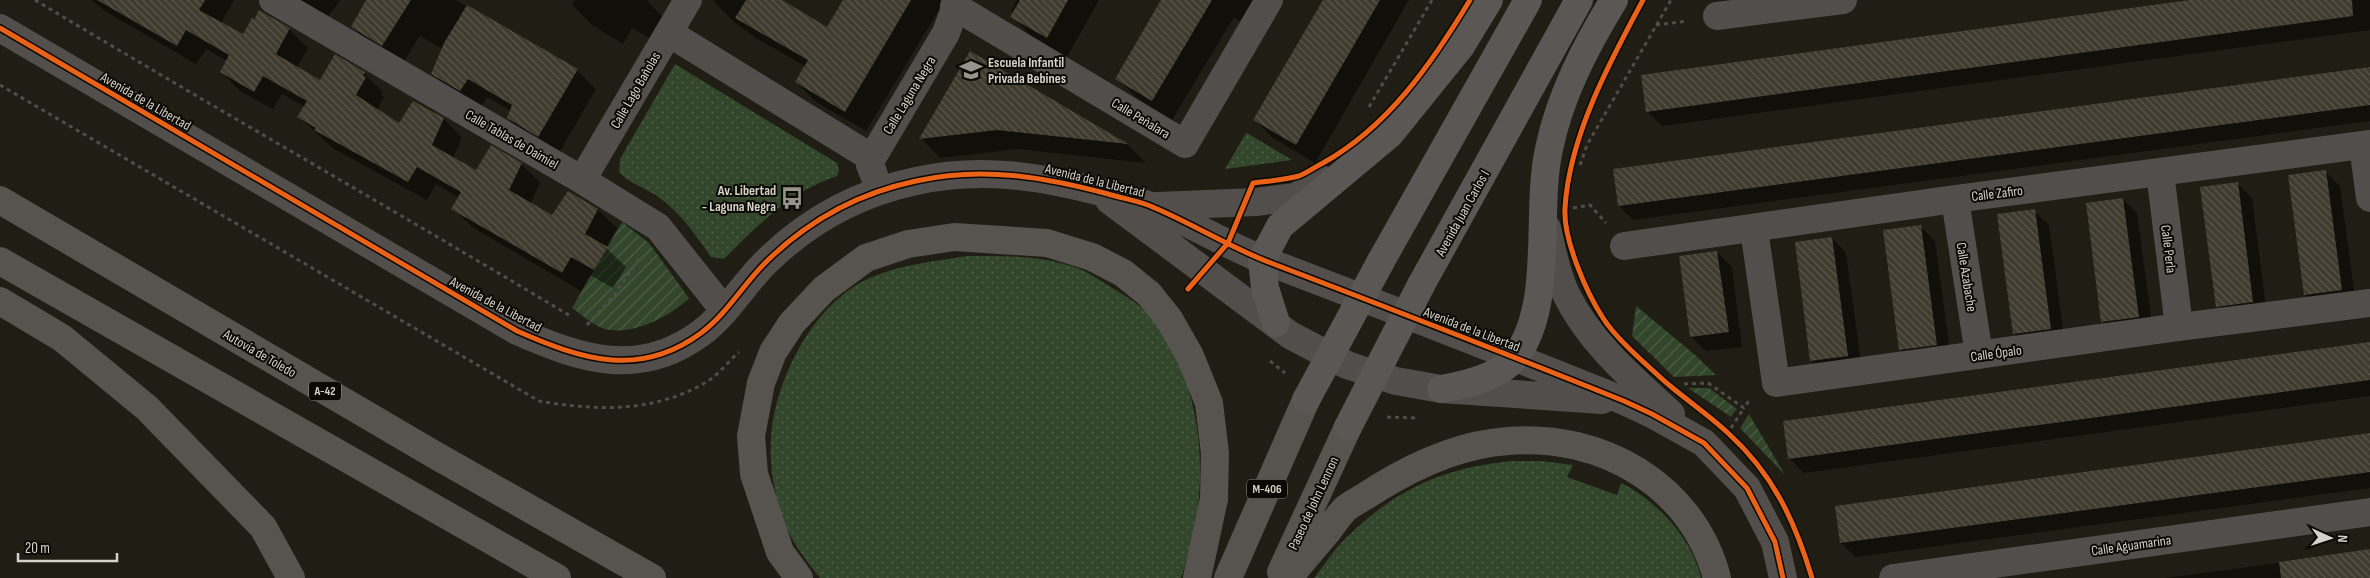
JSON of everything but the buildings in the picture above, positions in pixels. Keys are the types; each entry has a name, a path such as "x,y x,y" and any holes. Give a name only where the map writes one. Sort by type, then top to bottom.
{"highway":[{"name":"Autovía de Toledo","path":"0,200 435,456 652,578"},
{"path":"799,578 780,552 754,474 751,436 761,383 773,352 792,323 824,289 866,258 908,244 954,237 1047,243 1092,256 1123,273 1149,294 1169,319 1190,356 1209,403 1215,453 1214,499 1197,578"},
{"path":"0,261 557,578"},
{"path":"0,300 62,338 147,408 263,527 291,578"},
{"name":"M-406","path":"1228,578 1306,400"},
{"name":"Paseo de John Lennon","path":"1278,578 1348,427"},
{"path":"1288,578 1346,509 1382,486 1426,462 1470,448 1508,441 1547,441 1588,449 1622,460 1648,477 1672,497 1688,516 1711,556 1717,578"}],"main road":[{"path":"1276,323 1265,288 1262,260 1280,226 1390,134 1461,46 1489,0"},
{"path":"1306,400 1528,0"},
{"name":"Avenida Juan Carlos I","path":"1348,427 1421,285 1579,0"},
{"path":"1441,389 1470,384 1495,373 1515,358 1530,331 1539,298 1542,209 1548,151 1557,114 1592,36 1614,0"}],"street":[{"name":"Calle Tablas de Daimiel","path":"273,0 582,180 658,227 724,310"},
{"name":"Calle Lago Bañolas","path":"582,180 688,0"},
{"name":"Calle Peñalara","path":"956,3 1185,144 1269,0"},
{"path":"1717,16 1843,0"},
{"name":"Calle Laguna Negra","path":"872,158 946,33 956,3"},
{"name":"Avenida de la Libertad","path":"0,28 484,313 517,331 557,349 611,362 635,360 670,350 702,332 724,310 766,261 808,226 846,203 881,190 918,180 968,174 1012,174 1062,181 1153,206 1262,260 1624,401 1652,414 1716,437 1747,488 1775,542 1783,578"},
{"path":"669,33 872,158 870,166 881,190"},
{"path":"2367,145 2370,198"},
{"name":"Calle Zafiro","path":"1624,246 1955,199 2367,145"},
{"name":"Avenida de la Libertad","path":"1153,206 1256,202 1295,197 1364,156"},
{"name":"Calle Perla","path":"2160,172 2179,326"},
{"name":"Avenida de la Libertad","path":"1097,191 1290,335 1348,365 1396,380 1441,389 1624,401"},
{"name":"Calle Azabache","path":"1955,199 1979,355"},
{"path":"1542,209 1554,259 1566,294 1587,328 1623,372 1716,437"},
{"path":"1754,229 1769,384"},
{"name":"Calle Ópalo","path":"1769,384 2179,326 2370,303"},
{"name":"Calle Aguamarina","path":"1893,578 2370,512"}],"path":[{"path":"35,0 380,202 591,329"},
{"path":"1366,112 1432,0"},
{"path":"1578,172 1587,145 1671,0"},
{"path":"0,84 538,401 579,408 630,408 646,404 679,395 709,380 742,348"},
{"path":"1572,199 1575,217"},
{"path":"1573,208 1590,205 1624,246"},
{"path":"586,326 616,294 658,227"},
{"path":"1268,360 1290,377"},
{"path":"1678,384 1708,383 1744,408"},
{"path":"1716,437 1744,408 1756,386 1769,384"},
{"path":"1379,413 1388,417 1422,419"}],"green space":[{"path":"675,64 837,163 839,171 837,176 820,182 776,210 724,259 711,257 673,209 657,196 628,180 619,172 620,159"},
{"path":"1247,133 1292,160 1225,169"},
{"path":"622,222 649,243 689,298 662,318 651,323 627,330 605,329 588,320 572,308"},
{"path":"968,256 1010,256 1038,259 1066,264 1080,269 1140,306 1149,315 1169,343 1183,375 1193,407 1199,442 1200,476 1197,511 1191,545 1181,578 820,578 798,549 785,525 774,488 771,438 779,394 787,372 798,351 824,312 858,284 898,268"},
{"path":"1636,306 1694,354 1716,375 1674,377 1632,336"},
{"path":"1688,388 1709,388 1737,409 1731,417"},
{"path":"1749,414 1785,475 1740,428"},
{"path":"1512,461 1542,461 1573,465 1567,477 1617,495 1621,483 1634,491 1660,510 1671,522 1690,549 1701,578 1314,578 1348,536 1385,505 1404,493 1443,475 1487,464"}],"cycle path":[{"path":"1188,289 1228,243 1253,183 1302,175 1346,148 1368,131 1407,92 1440,47 1470,0"},
{"path":"1643,0 1617,48 1593,100 1574,154 1565,208 1565,221 1572,250 1583,280 1596,307 1616,335 1669,385 1728,433 1758,465 1790,518 1812,578"},
{"path":"0,28 517,331 564,350 610,360 632,360 655,356 678,347 701,333 719,317 767,261 800,233 836,210 895,186 941,177 989,174 1037,178 1144,204 1256,257 1624,401 1652,414 1704,443 1747,488 1775,542 1783,578"}],"place":[{"name":"Escuela Infantil Privada Bebines","path":"971,70"},
{"name":"Av. Libertad - Laguna Negra","path":"792,198"}]}
